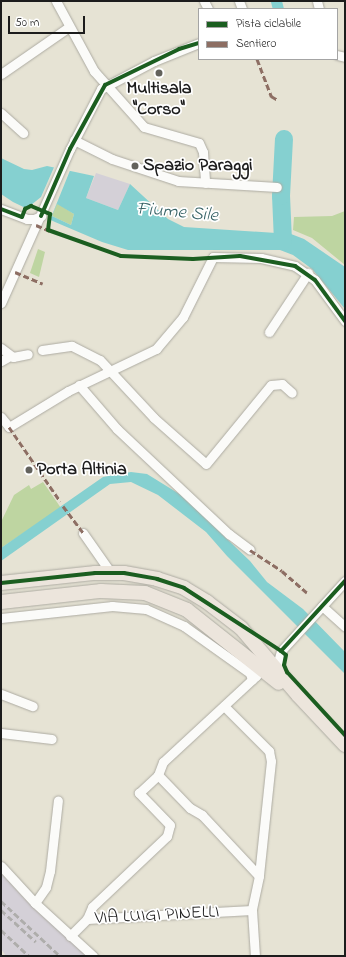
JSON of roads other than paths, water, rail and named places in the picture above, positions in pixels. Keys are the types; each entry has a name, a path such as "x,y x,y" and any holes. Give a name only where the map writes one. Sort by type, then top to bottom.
{"main road":[{"path":"1,583 111,573 157,579 196,595 241,628 298,695 345,745"},
{"path":"1,602 101,591 137,592 173,603 222,637 298,695"}],"street":[{"path":"56,1 69,26 105,85 144,127 199,143 203,152 205,182"},
{"path":"1,74 69,26"},
{"path":"1,303 74,140 105,85 166,55 198,43"},
{"path":"1,113 23,133"},
{"path":"74,140 112,159 159,177 178,181 277,187"},
{"path":"1,209 27,219 34,219 41,216"},
{"path":"27,219 34,228"},
{"path":"1,417 9,427 80,385 156,349 183,316 198,290 213,257 261,258 295,266 308,273 345,321"},
{"path":"269,332 308,273"},
{"path":"42,350 72,346 100,360 112,371 154,418 206,464 271,385 282,384 292,393"},
{"path":"1,348 11,357"},
{"path":"1,361 11,357 28,354"},
{"path":"80,385 103,413 152,463 229,534 250,550"},
{"path":"83,533 111,573"},
{"path":"281,675 278,667 279,655 345,581"},
{"path":"1,618 112,606 146,610 172,619 250,673 252,680"},
{"path":"320,608 345,627"},
{"path":"220,652 241,652"},
{"path":"87,919 92,907 167,836 170,825 139,793 158,775 163,762 252,680 258,673 259,666"},
{"path":"1,694 33,706"},
{"path":"224,706 269,751 272,761 259,876 252,910 255,956"},
{"path":"1,733 52,739"},
{"path":"158,775 190,808 202,815 259,876"},
{"path":"35,903 46,887 50,872 58,800"},
{"name":"VIA LUIGI PINELLI","path":"1,866 35,903 70,936 87,919 252,910"},
{"path":"70,936 93,956"}],"water":[{"path":"1,158 24,169 32,170 47,166 94,176 86,198 118,210 130,184 168,219 184,227 291,234 304,239 345,267 345,309 312,269 293,255 280,250 128,250 102,242 55,222 13,202 1,194","holes":["57,204 74,214 71,225 52,216"]},
{"path":"131,472 147,474 181,495 250,561 267,582 303,609 345,652 345,674 227,556 206,532 158,495 131,482 110,484 1,561 1,548 103,477"}],"waterway":[{"path":"276,1 278,8"},
{"path":"283,241 281,196 284,139"}],"railway":[{"path":"1,901 60,956"},
{"path":"1,910 36,942"},
{"path":"1,930 29,956"}],"place":[{"name":"Multisala \"Corso\"","path":"159,73"},
{"name":"Spazio Paraggi","path":"135,166"},
{"name":"Porta Altinia","path":"29,470"}],"water label":[{"name":"Fiume Sile","path":"177,213"}]}
